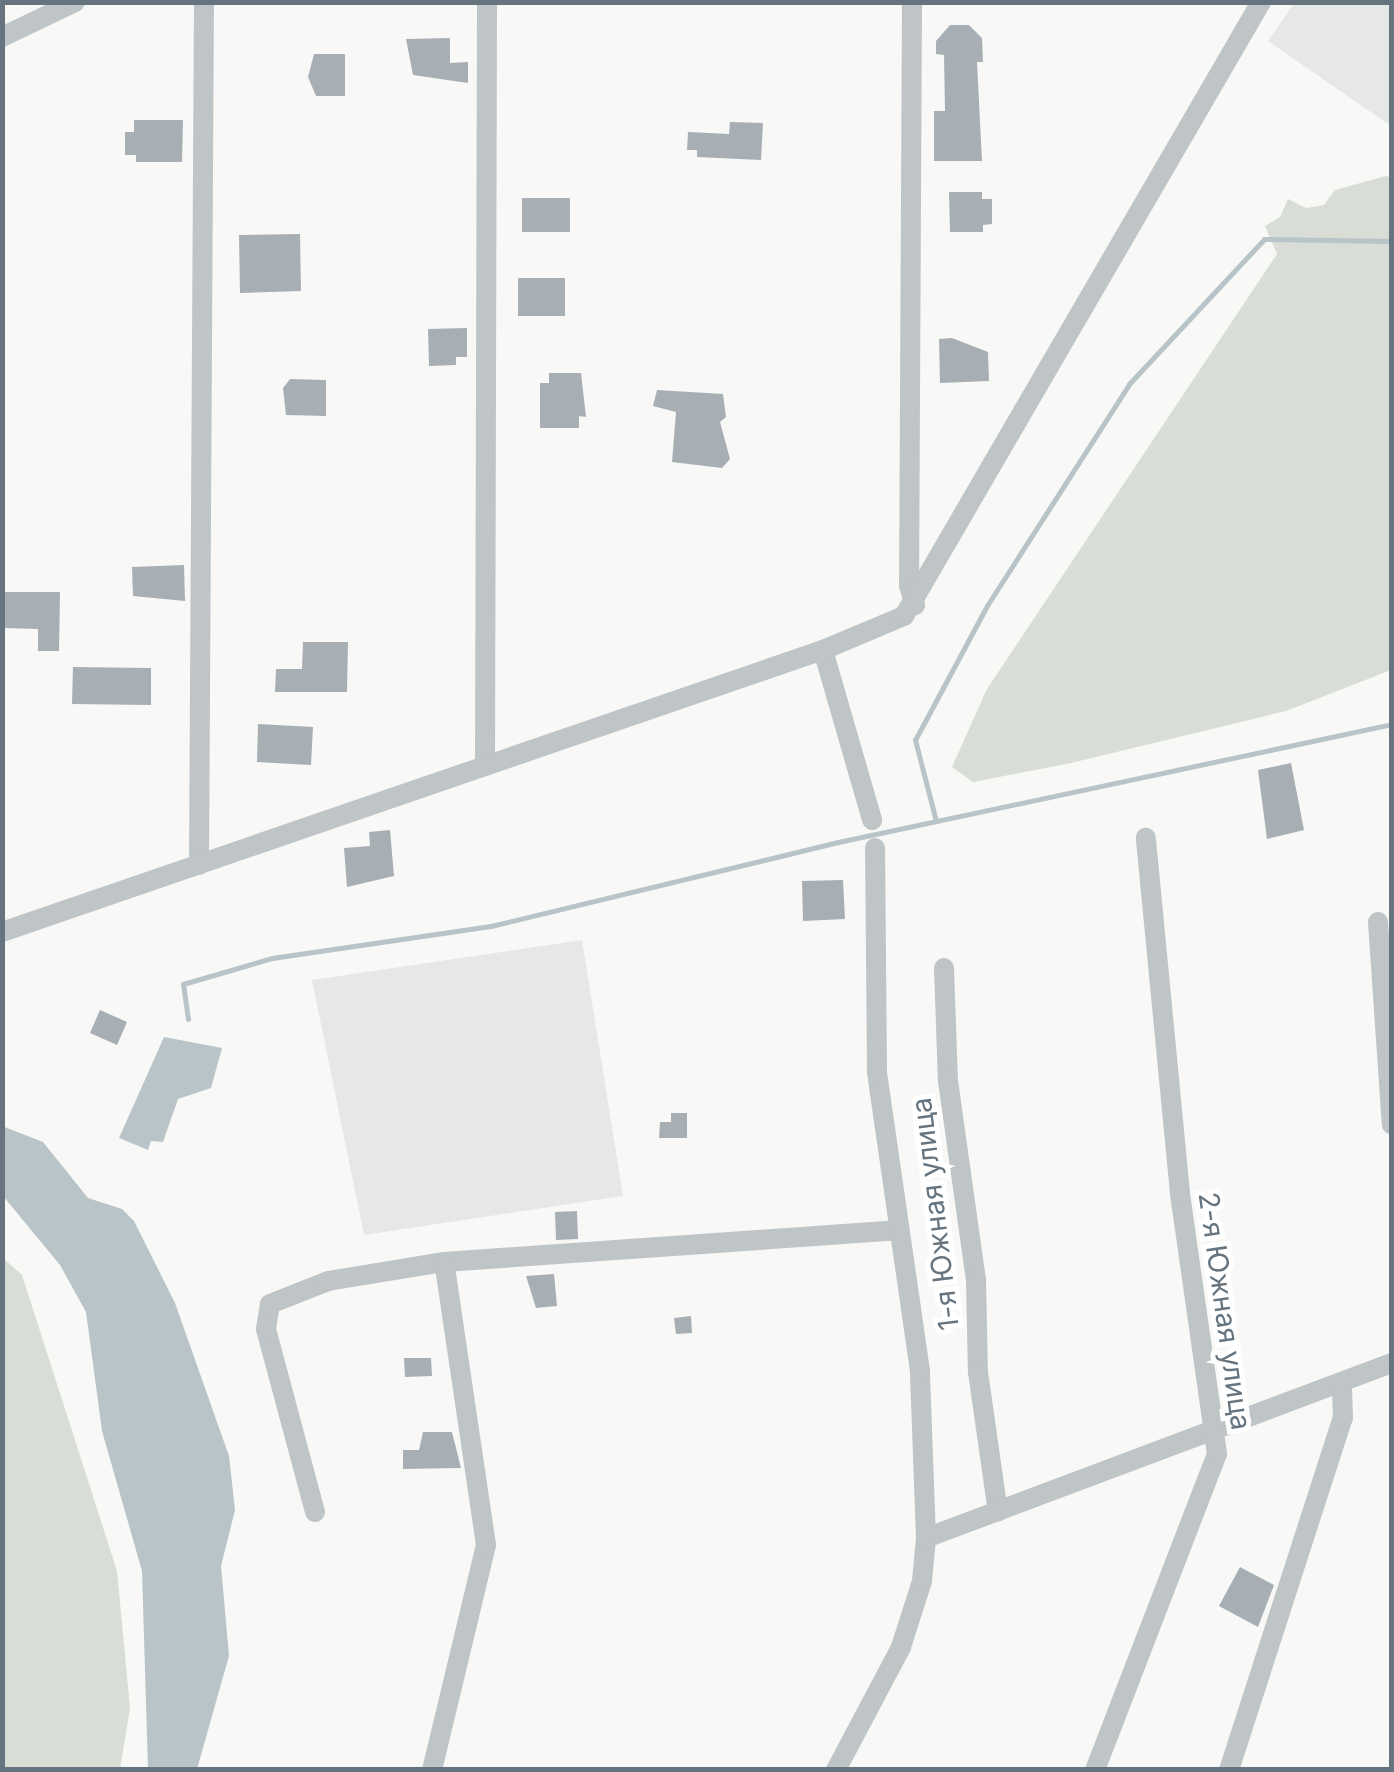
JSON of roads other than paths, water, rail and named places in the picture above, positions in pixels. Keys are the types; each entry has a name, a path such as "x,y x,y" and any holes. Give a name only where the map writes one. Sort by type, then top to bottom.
{"street":[{"path":"2,37 75,2"},
{"path":"199,865 204,2"},
{"path":"485,766 487,2"},
{"path":"912,2 909,586 915,605"},
{"path":"2,932 822,650 893,622 915,605 1261,2"},
{"path":"822,650 872,820"},
{"name":"2-я Южная улица","path":"1095,1770 1217,1454 1180,1192 1146,838"},
{"path":"836,1770 901,1647 922,1581 926,1538 920,1371 897,1230 878,1070 874,848"},
{"path":"1378,922 1392,1125"},
{"name":"1-я Южная улица","path":"944,968 948,1081 976,1280 978,1372 998,1512"},
{"path":"315,1512 266,1329 270,1304 328,1280 444,1262 897,1230"},
{"path":"432,1770 486,1545 444,1262"},
{"path":"926,1538 1392,1363"},
{"path":"1229,1770 1343,1418 1342,1382"}],"waterway":[{"path":"936,821 915,740 988,604 1129,384 1264,239 1392,241"},
{"path":"188,1019 183,984 272,958 491,926 838,842 1392,724"}]}
